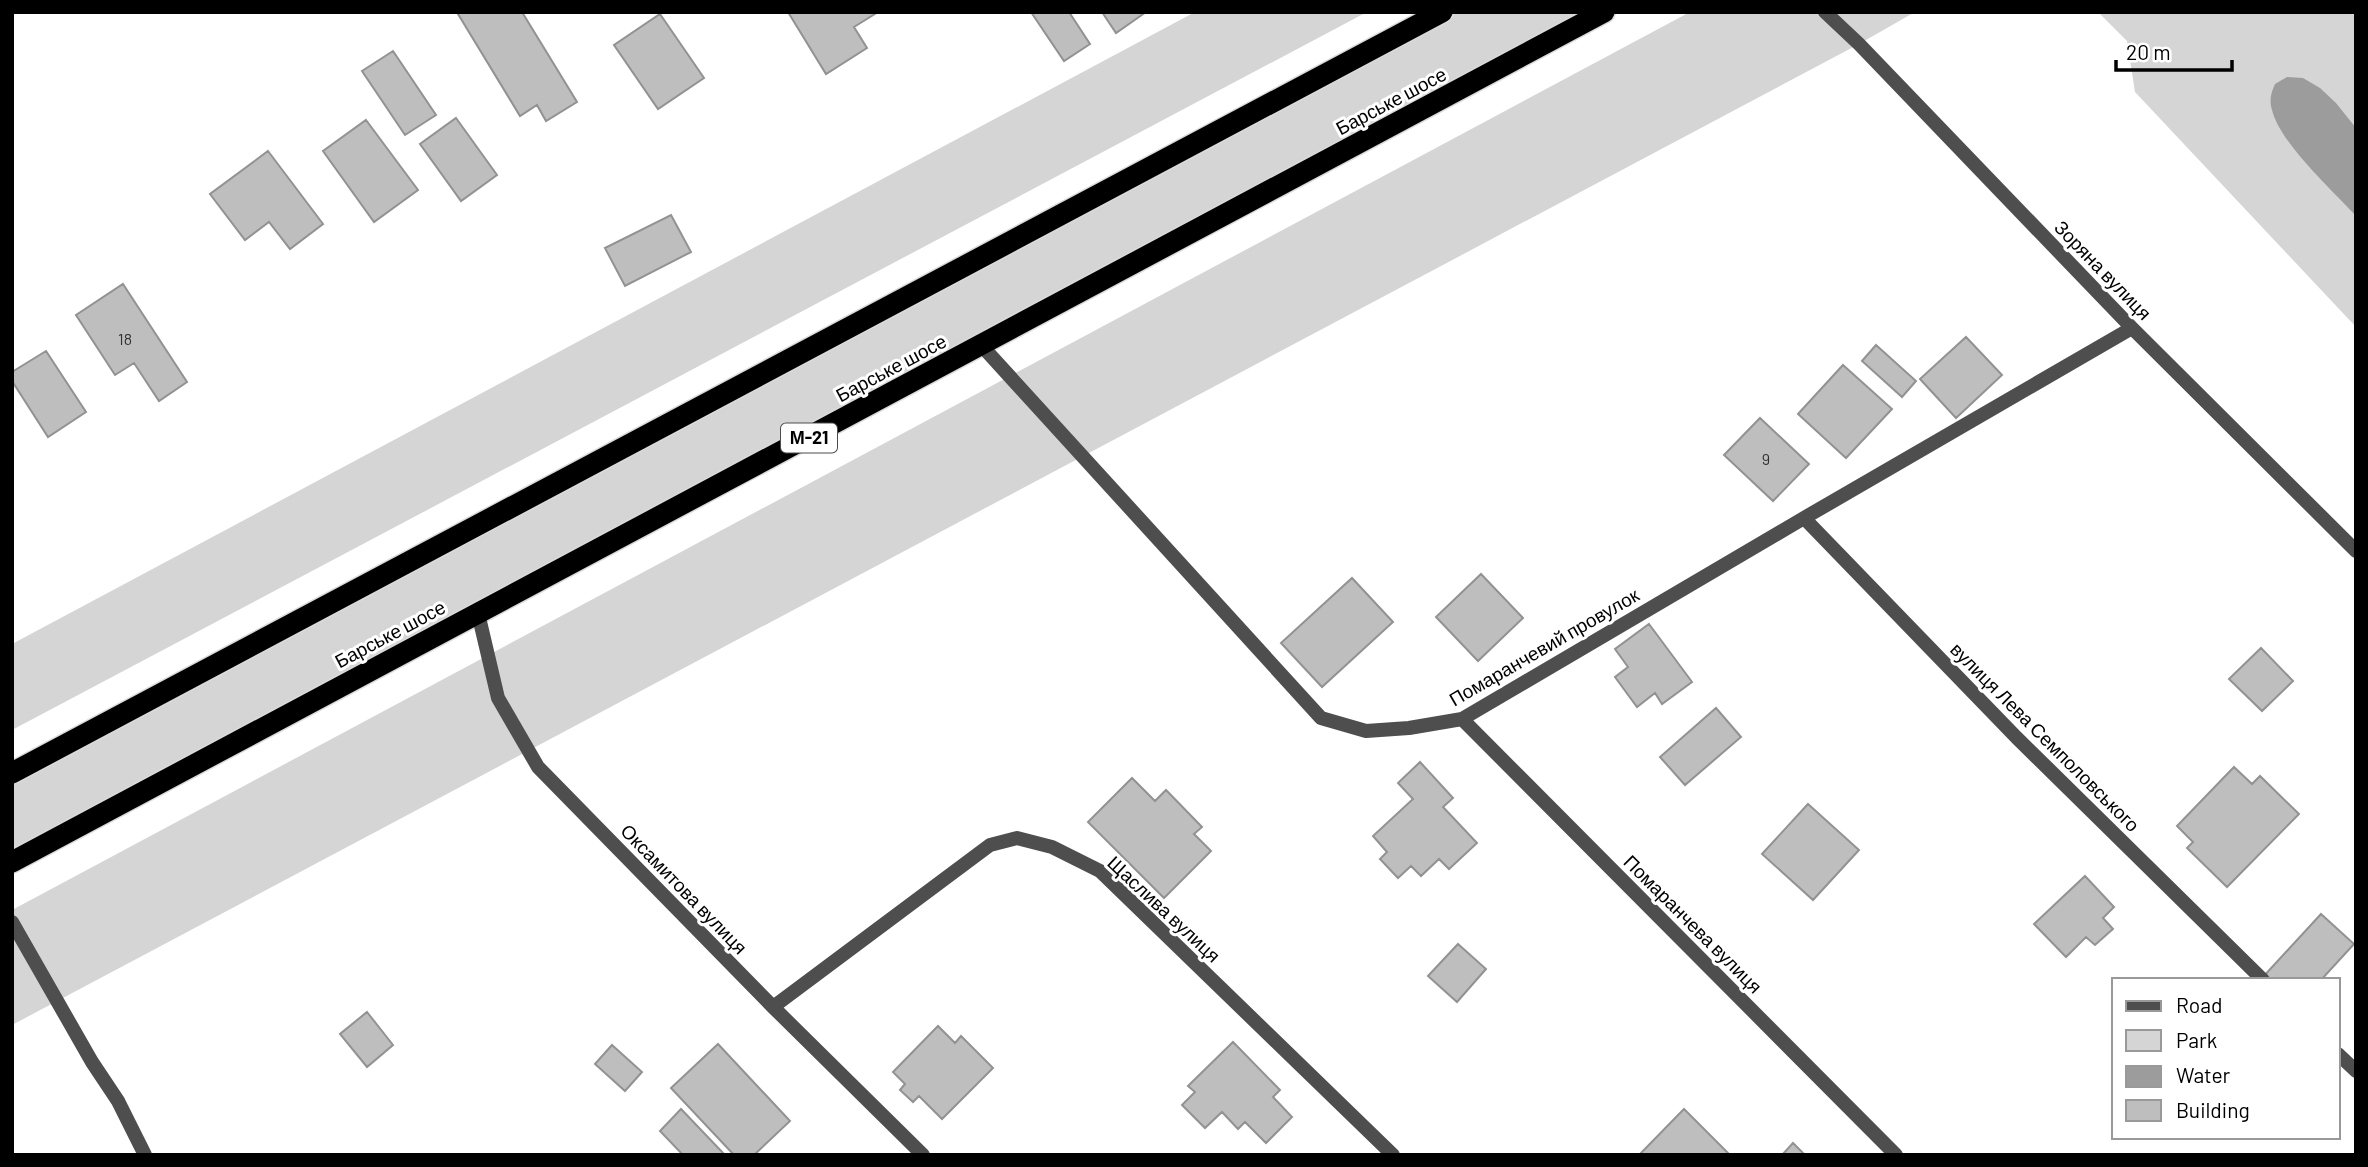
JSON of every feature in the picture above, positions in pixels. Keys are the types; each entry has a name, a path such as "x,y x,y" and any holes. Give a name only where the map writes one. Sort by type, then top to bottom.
{"highway":[{"path":"12,773 1442,12"},
{"name":"Барське шосе","path":"12,862 1604,12"}],"street":[{"name":"Зоряна вулиця","path":"1825,12 2132,328 2356,551"},
{"name":"Помаранчевий провулок","path":"982,346 1321,718 1366,731 1409,728 1462,719 2132,328"},
{"name":"вулиця Лева Семполовського","path":"1804,518 2016,737 2261,978"},
{"name":"Оксамитова вулиця","path":"478,613 498,698 538,767 772,1007 923,1155"},
{"name":"Помаранчева вулиця","path":"1462,719 1896,1155"},
{"name":"Щаслива вулиця","path":"772,1007 990,845 1017,838 1052,847 1100,871 1393,1155"},
{"path":"12,922 92,1062 118,1101 145,1155"},
{"path":"2340,1056 2356,1071"}],"green space":[{"path":"1195,12 1367,12 12,730 12,644"},
{"path":"1443,12 1604,12 12,863 12,775"},
{"path":"1690,12 1915,12 12,1025 12,910"},
{"path":"2098,12 2356,12 2356,327 2135,92 2127,41"}],"water":[{"path":"2287,77 2303,78 2320,88 2356,128 2356,216 2308,166 2277,123 2271,106 2272,94 2275,84"}],"building":[{"path":"522,12 577,102 546,121 537,105 520,116 458,14"},
{"path":"788,12 878,12 854,27 867,48 826,74"},
{"path":"1031,12 1069,12 1090,44 1064,61"},
{"path":"1102,12 1146,12 1116,33"},
{"path":"660,14 704,78 658,109 614,45"},
{"path":"393,51 436,115 405,135 362,71"},
{"path":"456,118 497,175 461,201 420,144"},
{"path":"366,120 418,190 374,222 323,151"},
{"path":"268,151 323,224 290,249 269,222 245,240 210,194"},
{"path":"671,215 691,252 625,286 605,248"},
{"path":"123,284 187,382 159,401 134,363 115,375 76,315"},
{"path":"1966,337 2002,375 1956,418 1920,379"},
{"path":"1876,345 1916,381 1902,397 1862,361"},
{"path":"46,351 86,412 48,437 12,381 12,372"},
{"path":"1843,365 1892,409 1846,458 1798,414"},
{"path":"1760,418 1809,464 1773,501 1724,455"},
{"path":"1481,574 1523,618 1478,661 1436,617"},
{"path":"1352,578 1393,622 1322,687 1281,643"},
{"path":"1649,624 1692,682 1662,704 1655,693 1637,707 1615,677 1628,667 1615,649"},
{"path":"2261,648 2293,681 2262,711 2229,679"},
{"path":"1716,708 1741,737 1685,785 1660,757"},
{"path":"1420,762 1453,798 1443,807 1477,843 1449,869 1439,859 1421,876 1411,866 1398,878 1380,859 1387,852 1373,836 1413,799 1398,783"},
{"path":"2234,767 2252,784 2260,776 2299,814 2227,887 2187,848 2193,842 2177,826"},
{"path":"1132,778 1155,801 1166,790 1202,827 1194,834 1211,851 1164,898 1088,822"},
{"path":"1808,804 1859,850 1813,900 1762,854"},
{"path":"2085,876 2114,907 2103,918 2113,929 2095,945 2086,937 2066,957 2034,924"},
{"path":"2321,914 2354,944 2323,978 2262,978"},
{"path":"1458,944 1486,969 1457,1002 1428,976"},
{"path":"367,1012 393,1045 367,1067 340,1034"},
{"path":"938,1026 955,1043 961,1036 993,1068 942,1119 919,1096 913,1102 900,1090 905,1084 893,1072"},
{"path":"1233,1042 1280,1090 1273,1097 1292,1117 1266,1143 1245,1122 1238,1129 1222,1112 1205,1128 1182,1105 1195,1092 1188,1086"},
{"path":"718,1044 790,1121 754,1155 734,1155 671,1088"},
{"path":"612,1045 642,1072 625,1091 595,1064"},
{"path":"681,1109 725,1155 683,1155 660,1131"},
{"path":"1684,1109 1730,1155 1639,1155"},
{"path":"1793,1143 1805,1155 1782,1155"}]}
